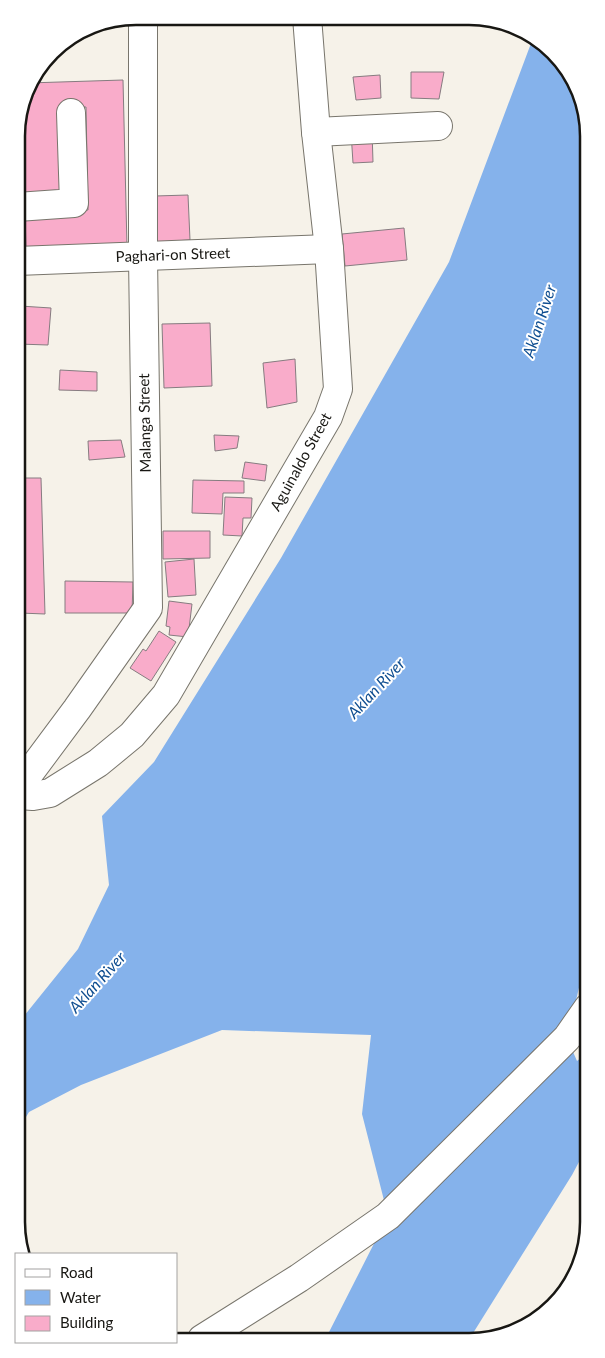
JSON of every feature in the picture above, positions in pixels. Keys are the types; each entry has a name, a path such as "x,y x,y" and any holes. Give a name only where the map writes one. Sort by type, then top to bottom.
{"street":[{"name":"Malanga Street","path":"25,779 148,608 143,257 143,25"},
{"name":"Aguinaldo Street","path":"25,795 50,793 98,763 132,735 166,695 328,417 338,389 329,249 316,132 309,25"},
{"path":"25,207 74,204 71,113"},
{"path":"316,132 438,126"},
{"name":"Paghari-on Street","path":"25,261 329,249"},
{"path":"212,1333 299,1278 388,1216 567,1038 580,1019"}],"water":[{"name":"Aklan River","path":"531,44 557,68 565,80 576,107 580,136 580,984 567,1038 577,1061 580,1059 580,1160 473,1333 329,1333 388,1216 362,1114 371,1035 222,1030 81,1085 29,1112 25,1119 25,1015 78,949 109,885 102,816 154,762 281,558 449,262"}],"building":[{"path":"411,72 444,72 439,99 411,98"},
{"path":"380,75 381,98 356,100 353,77"},
{"path":"123,80 127,247 26,250 25,212 88,210 86,107 59,108 61,197 25,199 25,129 29,107 39,83"},
{"path":"372,131 373,162 353,163 351,132"},
{"path":"188,195 190,240 157,242 155,196"},
{"path":"404,228 407,260 345,266 342,234"},
{"path":"25,306 51,308 48,345 25,344"},
{"path":"210,323 212,386 164,388 162,324"},
{"path":"295,359 297,402 267,408 263,363"},
{"path":"60,370 97,372 97,391 59,390"},
{"path":"214,435 239,436 237,448 215,451"},
{"path":"121,440 125,457 89,460 88,441"},
{"path":"245,462 267,465 265,481 242,478"},
{"path":"25,478 41,478 45,614 25,613"},
{"path":"193,480 244,481 244,493 223,493 222,514 192,513"},
{"path":"225,497 252,498 251,518 243,518 242,536 223,535"},
{"path":"163,531 210,531 210,558 163,559"},
{"path":"194,559 196,595 168,597 165,562"},
{"path":"65,581 133,582 132,613 65,613"},
{"path":"169,601 192,604 188,637 169,635 170,627 166,626"},
{"path":"159,631 176,642 151,681 130,668 143,649 146,651"}]}
